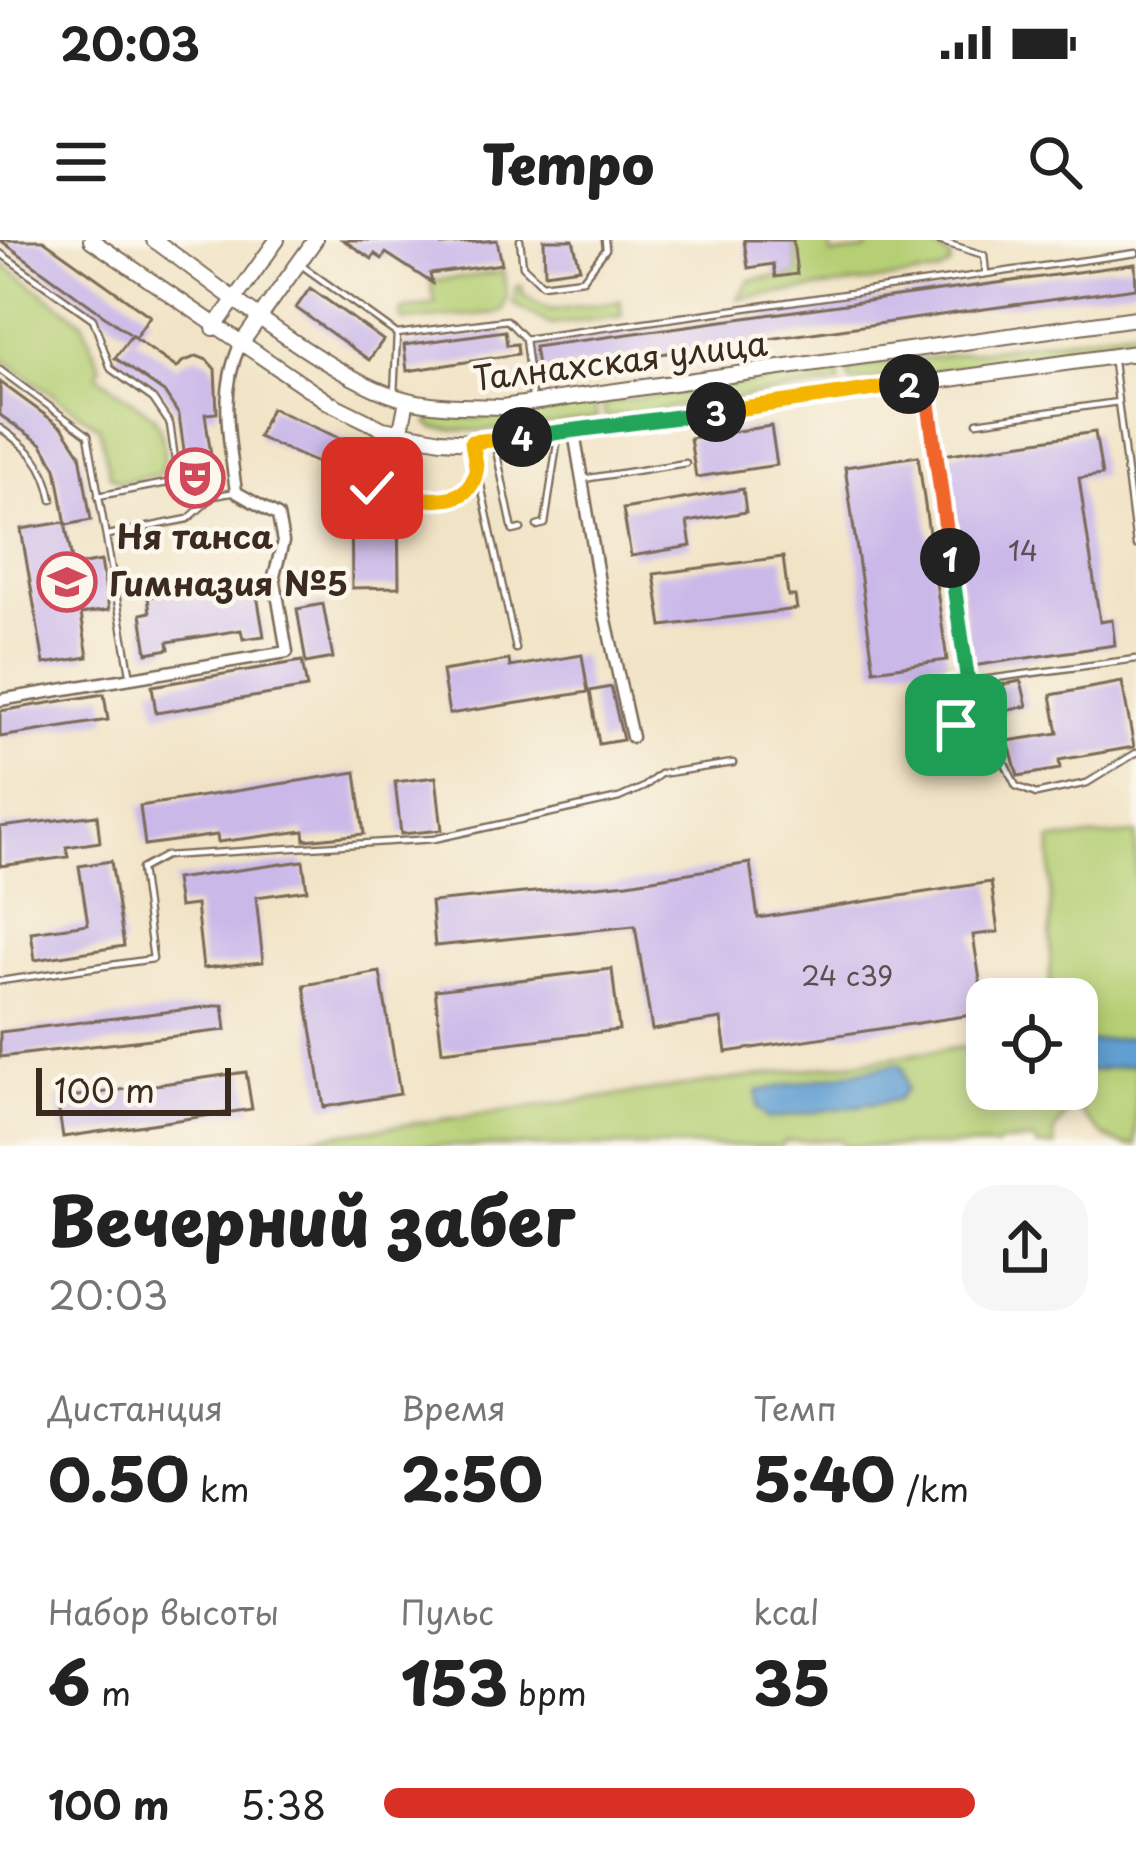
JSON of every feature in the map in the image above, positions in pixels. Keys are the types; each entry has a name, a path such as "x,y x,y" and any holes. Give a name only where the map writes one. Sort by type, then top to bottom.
{"street":[{"name":"Талнахская улица","path":"91,240 328,402 400,435 472,442 566,433 1136,353"},
{"name":"Талнахская улица","path":"154,240 346,373 401,398 502,407 1136,318"},
{"path":"0,700 287,652 274,576 283,542 278,517 236,492 225,405 240,346 315,240"},
{"path":"214,328 272,242"},
{"path":"400,435 401,398"},
{"path":"566,433 584,479 602,606 632,736"}],"lane":[{"path":"520,240 523,266 542,284 583,279 606,249 604,240"},
{"path":"936,240 984,255 986,274"},
{"path":"0,253 93,319 111,369 154,399 170,424 178,481"},
{"path":"524,339 1136,253"},
{"path":"298,263 397,334 507,320 524,339 533,402"},
{"path":"397,334 401,398"},
{"path":"1112,356 1136,545"},
{"path":"0,370 88,435 131,679"},
{"path":"926,382 968,682"},
{"path":"977,422 1118,402"},
{"path":"0,428 33,451 47,472 52,500"},
{"path":"537,526 545,524 566,433"},
{"path":"493,440 513,531 521,530"},
{"path":"472,442 516,649"},
{"path":"584,479 686,463"},
{"path":"372,488 418,500 455,497 470,487 476,471"},
{"path":"98,496 178,481 214,496"},
{"path":"108,535 188,519 214,496 236,492"},
{"path":"1136,659 951,685 940,696 943,719 993,739 1016,786 1036,794 1087,783 1136,753"},
{"path":"0,981 153,959 142,868 166,856 434,839 619,798 660,774 733,763"}],"green space":[{"path":"793,240 829,240 832,255 867,250 867,244 913,243 944,253 951,259 950,266 938,273 737,299 750,280 797,274"},
{"path":"0,262 82,321 101,367 97,375 153,416 164,446 158,475 121,482 110,476 99,427 0,358"},
{"path":"503,272 507,295 497,313 403,321 400,316 403,310 435,304 431,281"},
{"path":"522,286 523,295 550,310 620,301 622,316 551,325 513,304 516,287"},
{"path":"1136,329 1136,343 850,383 848,369"},
{"path":"838,371 840,384 605,417 603,403"},
{"path":"595,405 597,418 536,427 454,430 428,423 434,415 476,418"},
{"path":"1136,834 1136,1037 1098,1041 1098,978 1050,978 1051,840"},
{"path":"966,1047 966,1110 1070,1110 1053,1133 1056,1146 1037,1146 1034,1140 996,1146 846,1146 839,1139 785,1141 781,1146 252,1146"},
{"path":"1136,1064 1136,1146 1108,1139 1079,1110 1098,1110 1098,1070"}],"water":[{"path":"1136,1037 1136,1064 1098,1070 1098,1041"},
{"path":"903,1066 907,1089 897,1100 768,1119 758,1109 757,1091"}],"building":[{"path":"0,240 43,240 150,316 135,338"},
{"path":"343,240 443,240 442,245 497,240 502,264 430,274 432,283 386,253 382,259 375,254 372,259"},
{"path":"544,240 573,240 580,268 545,273"},
{"path":"744,240 793,240 797,274 775,277 773,264 748,268"},
{"path":"1135,264 1136,288 538,371 534,347"},
{"path":"310,288 383,340 369,360 296,308"},
{"path":"505,331 507,345 517,344 518,354 407,371 404,345"},
{"path":"131,336 177,368 197,356 215,369 217,413 205,414 213,469 187,472 179,415 164,392 115,358"},
{"path":"0,382 63,428 80,454 91,520 66,525 56,468 42,444 0,415"},
{"path":"271,408 378,455 414,462 406,487 364,475 361,482 258,437"},
{"path":"771,426 777,465 696,477 690,438"},
{"path":"1095,432 1102,475 1079,478 1100,622 1112,620 1115,645 972,666 943,455"},
{"path":"918,456 947,660 874,670 845,467"},
{"path":"743,489 746,512 687,522 691,546 631,556 623,509"},
{"path":"398,504 399,587 352,588 351,505"},
{"name":"Гимназия №5","path":"65,522 73,566 101,561 109,610 81,614 88,657 44,664 21,529"},
{"path":"783,557 788,596 795,596 797,609 662,626 654,574"},
{"path":"242,581 245,597 257,595 264,636 243,639 241,630 168,642 169,649 147,653 141,614 150,612 148,597"},
{"path":"323,604 333,658 306,663 297,609"},
{"path":"582,655 588,692 449,714 442,671 509,660 510,667"},
{"path":"302,661 307,688 156,713 152,686"},
{"path":"1021,681 1027,706 964,720 958,693"},
{"path":"1122,682 1134,747 1059,760 1060,769 1018,776 1008,741 1058,733 1051,695"},
{"path":"611,687 623,740 599,744 590,691"},
{"path":"104,694 108,720 0,737 0,711"},
{"path":"356,772 364,834 305,840 304,831 218,842 217,835 145,845 140,806"},
{"path":"436,777 442,830 401,834 395,782"},
{"path":"97,815 100,842 66,847 68,857 0,866 0,827"},
{"path":"111,861 124,946 35,960 31,932 88,924 79,866"},
{"path":"303,861 307,890 256,897 263,962 203,968 196,905 179,907 175,879"},
{"path":"750,863 758,918 991,882 998,932 973,935 980,978 966,978 966,1016 726,1052 721,1019 652,1030 635,926 435,946 431,902 628,883"},
{"path":"612,969 619,1030 442,1051 435,990"},
{"path":"380,972 400,1094 324,1107 304,985"},
{"path":"223,1005 226,1030 0,1057 0,1032"},
{"path":"246,1072 252,1109 63,1137 57,1099"}],"place":[{"name":"Ня танса","path":"195,478"},
{"name":"Гимназия №5","path":"67,582"}],"route":[{"path":"372,488 418,500 455,497 470,487 476,471 472,442 926,382 968,682 951,685 940,696 943,719 956,725"}]}
